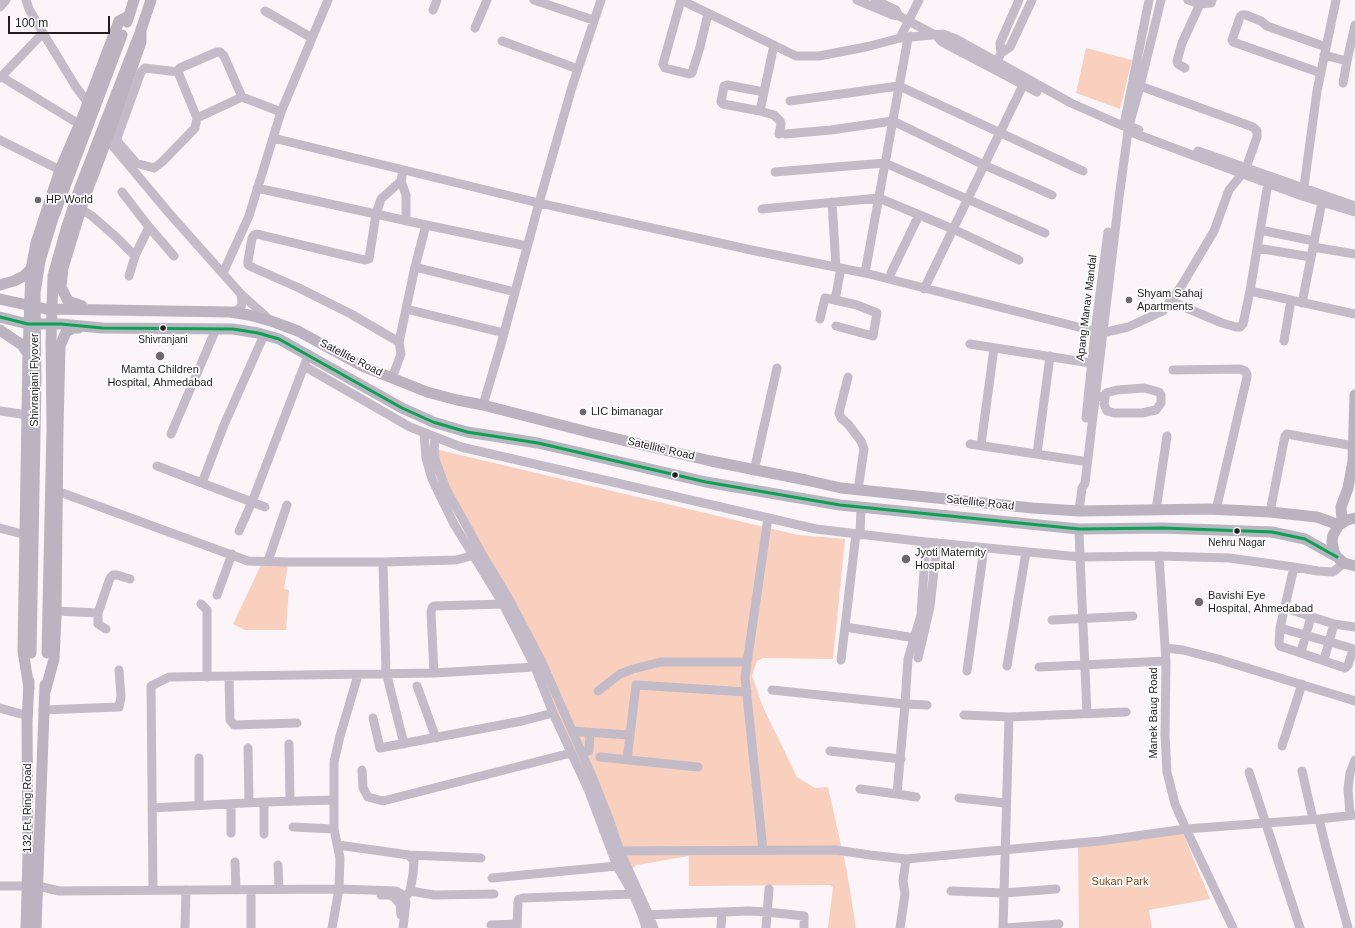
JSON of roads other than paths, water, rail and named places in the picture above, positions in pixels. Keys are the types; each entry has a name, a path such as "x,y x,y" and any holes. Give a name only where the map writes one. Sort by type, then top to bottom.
{"main road":[{"path":"29,688 23,651 28,415 28,324 31,268 36,244 60,170 88,103 119,21 129,16 134,0"},
{"path":"44,692 54,659 62,308 61,287 63,268 81,209 141,42 139,34 151,0"},
{"name":"Shivranjani Flyover","path":"29,688 36,380 35,293 40,261 53,218 129,16"},
{"name":"Shivranjani Flyover","path":"44,692 47,653 52,429 51,341 53,276 66,226 139,34"},
{"path":"0,286 24,276 31,268"},
{"path":"61,287 68,301 78,306 104,310"},
{"name":"Satellite Road","path":"0,299 46,309 62,308 230,312 249,315 298,331 362,366 427,392 754,471 841,488 1032,508 1079,511 1216,510 1270,512 1317,517 1341,524"},
{"name":"Satellite Road","path":"0,317 28,324 61,324 102,328 233,329 264,335 279,339 402,408 433,422 468,432 538,442 706,482 840,505 1079,529 1163,528 1272,532 1305,539 1349,565"},
{"path":"60,346 66,332 73,328 102,328"},
{"path":"0,330 22,345 28,354"},
{"path":"1341,524 1341,507 1348,488 1353,462 1355,395"},
{"path":"1349,565 1334,552 1332,541 1333,535 1341,524 1355,518"},
{"name":"132 Ft. Ring Road","path":"29,688 28,716 32,889 36,928"},
{"name":"132 Ft. Ring Road","path":"26,928 32,889 44,692"}],"street":[{"path":"0,7 6,0"},
{"path":"26,0 29,9 43,33 76,87 88,103"},
{"path":"223,274 249,216 280,112 328,0"},
{"path":"433,10 437,0"},
{"path":"475,28 487,0"},
{"path":"534,0 594,20"},
{"path":"483,405 578,69 601,0"},
{"path":"708,14 692,73 689,74 664,68 663,64 681,0 796,56 818,56 904,38 937,36 943,34 999,58 1024,81"},
{"path":"875,0 896,10 899,16"},
{"path":"865,273 899,86 904,38 919,0"},
{"path":"999,58 1000,43 1020,0"},
{"path":"999,58 1010,47 1032,0"},
{"path":"1188,0 1200,4 1211,3 1212,0"},
{"path":"860,1 893,16 899,16 910,21 937,36 942,42 1024,81 1075,110 1303,192 1322,202 1355,212"},
{"path":"1125,128 1140,86 1160,3 1148,1"},
{"name":"Apang Manav Mandal","path":"1082,488 1079,483 1096,364 1105,253 1125,128 1148,1"},
{"path":"1303,192 1321,73 1334,1"},
{"path":"1185,68 1178,64 1177,61 1182,43 1200,4"},
{"path":"265,11 312,38"},
{"path":"1321,73 1233,42 1232,40 1240,17 1242,15 1246,15 1261,20 1267,26 1347,61"},
{"path":"1343,83 1355,26"},
{"path":"904,38 922,28"},
{"path":"43,33 1,77 79,124"},
{"path":"502,41 578,69"},
{"path":"760,111 774,46"},
{"path":"178,72 180,68 220,52 224,56 242,97 280,112"},
{"path":"145,68 178,72 197,118 195,128 162,162 154,168 134,161 117,140 123,118 142,70 145,68"},
{"path":"924,289 1024,81"},
{"path":"764,92 727,85 724,86 721,102 723,104 774,115 780,121 782,134 830,130 893,121 984,165 1052,195"},
{"path":"790,101 899,86 1083,171"},
{"path":"273,138 539,203 756,251 865,273 1099,332 1128,327 1163,310 1182,285 1214,231 1229,190 1244,171 1257,137 1257,131 1253,127 1140,86"},
{"path":"197,118 242,97"},
{"path":"107,139 169,213 241,294 271,321"},
{"path":"0,140 60,170"},
{"path":"775,172 885,163 968,198 1045,234"},
{"path":"403,171 401,181 406,195 406,221"},
{"path":"1244,171 1268,183 1355,206"},
{"path":"399,342 351,314 248,265 252,238 257,234 365,260 369,259 376,214 381,199 401,181"},
{"path":"1170,301 1236,328 1243,324 1268,183"},
{"path":"257,188 426,226 528,246"},
{"path":"122,192 174,256"},
{"path":"762,209 879,198 953,229 1020,260"},
{"path":"832,202 838,267 835,300"},
{"path":"1302,303 1322,202"},
{"path":"81,209 106,228 135,256"},
{"path":"891,273 919,215"},
{"path":"392,378 401,354 399,342 415,267 426,226"},
{"path":"129,276 135,256 149,227"},
{"path":"1260,230 1355,254"},
{"path":"1257,248 1311,258"},
{"path":"415,267 515,292"},
{"path":"1250,291 1355,314"},
{"path":"230,312 241,307 241,294"},
{"path":"820,319 825,298 857,305 878,313 873,336 836,326"},
{"path":"1284,340 1291,300"},
{"path":"406,309 504,333"},
{"path":"171,434 216,329"},
{"path":"202,483 224,425 264,335"},
{"path":"970,344 1096,364 1100,396 1079,511"},
{"path":"981,445 994,348"},
{"path":"239,531 252,502 309,356"},
{"path":"1037,454 1050,356"},
{"path":"304,366 395,419 424,433 464,448 816,529 926,542 1080,557 1159,556 1230,558 1333,572 1349,565"},
{"path":"754,471 777,368"},
{"path":"1173,370 1240,369 1245,371 1247,374 1216,510"},
{"path":"848,377 839,413 841,418 851,427 861,441 864,449 858,490"},
{"path":"1144,388 1159,392 1161,394 1161,403 1156,410 1142,413 1114,413 1107,410 1100,396 1117,390 1144,388"},
{"path":"0,411 28,415"},
{"path":"464,448 468,432"},
{"path":"424,433 426,458 432,479 454,524 509,598 535,648 609,819 618,866 632,894 654,928"},
{"path":"1270,512 1285,436 1287,434 1354,446"},
{"path":"1156,510 1167,436"},
{"path":"435,437 434,452 439,472 446,489 535,667 553,713 646,915 646,928"},
{"path":"970,444 1082,461"},
{"path":"157,466 265,507"},
{"path":"57,491 248,560 383,562 456,560 478,555"},
{"path":"268,561 287,505"},
{"path":"841,660 861,507"},
{"path":"763,850 745,676 768,518"},
{"path":"0,528 26,535"},
{"path":"1079,529 1087,714"},
{"path":"897,794 908,659 921,615 926,542"},
{"path":"918,658 930,607 937,543"},
{"path":"967,671 984,548"},
{"path":"1007,666 1026,552"},
{"path":"217,595 232,554"},
{"name":"Manek Baug Road","path":"1159,556 1166,661 1165,735 1168,772 1175,804 1233,928"},
{"path":"383,562 387,677 404,744"},
{"path":"1280,628 1352,649 1348,666 1346,668 1280,646 1280,628 1294,567"},
{"path":"106,629 98,624 98,613 110,578 113,575 117,575 130,579"},
{"path":"201,604 207,610 207,677"},
{"path":"434,673 431,612 434,606 503,604"},
{"path":"1285,608 1334,624 1355,627"},
{"path":"56,611 98,613"},
{"path":"1052,620 1133,616"},
{"path":"1301,652 1311,617"},
{"path":"1324,660 1334,624"},
{"path":"845,627 909,637"},
{"path":"1165,648 1183,650 1218,659 1355,701"},
{"path":"1039,667 1166,661"},
{"path":"598,690 620,674 661,662 747,662"},
{"path":"153,890 151,686 169,677 358,675 387,677 535,667"},
{"path":"44,710 119,707 121,697 119,670"},
{"path":"332,928 338,892 340,858 334,829 334,762 358,675"},
{"path":"229,677 230,720 234,725 297,723"},
{"path":"1282,746 1302,684"},
{"path":"627,760 636,685 746,692"},
{"path":"417,686 436,738"},
{"path":"772,690 927,705"},
{"path":"0,708 28,716"},
{"path":"964,715 1009,717 1126,712"},
{"path":"373,718 380,748 436,738 553,713"},
{"path":"1009,717 1004,893 1005,928 1059,924"},
{"path":"572,731 630,735"},
{"path":"589,751 590,732"},
{"path":"289,744 290,801"},
{"path":"248,748 249,802"},
{"path":"830,751 901,759"},
{"path":"362,770 363,788 368,797 383,800 571,753"},
{"path":"600,757 698,767"},
{"path":"198,758 199,806"},
{"path":"616,851 836,850 906,859 1100,841 1186,829 1352,815 1348,789 1350,773 1355,760"},
{"path":"1302,771 1326,848 1348,928"},
{"path":"1249,772 1300,928"},
{"path":"860,790 916,797"},
{"path":"959,798 1006,803"},
{"path":"152,808 249,802 333,800"},
{"path":"264,802 264,834"},
{"path":"231,804 231,833"},
{"path":"292,827 334,829"},
{"path":"338,845 409,855 481,858"},
{"path":"404,928 407,894 414,861 409,855"},
{"path":"900,928 905,894 903,881 906,859"},
{"path":"235,862 236,890"},
{"path":"278,865 279,889"},
{"path":"492,878 618,866"},
{"path":"0,886 59,891 153,890 186,893 236,890 251,892 279,889 390,895 400,904 400,928"},
{"path":"0,891 32,889 58,896 396,891 403,895 494,894"},
{"path":"766,928 769,889"},
{"path":"951,891 1004,893 1056,889"},
{"path":"251,892 251,928"},
{"path":"185,928 186,893"},
{"path":"492,925 517,926 518,902 523,898 632,894"},
{"path":"646,915 750,911 767,912 804,916 804,928"},
{"path":"721,927 722,912"}],"place":[{"name":"HP World","path":"38,200"},
{"name":"Shyam Sahaj Apartments","path":"1129,300"},
{"name":"Shivranjani","path":"163,328"},
{"name":"Mamta Children Hospital, Ahmedabad","path":"160,356"},
{"name":"LIC bimanagar","path":"583,412"},
{"name":"Nehru Nagar","path":"1237,531"},
{"name":"Jyoti Maternity Hospital","path":"906,559"},
{"name":"Bavishi Eye Hospital, Ahmedabad","path":"1199,602"}],"park label":[{"name":"Sukan Park","path":"1120,882"}]}
